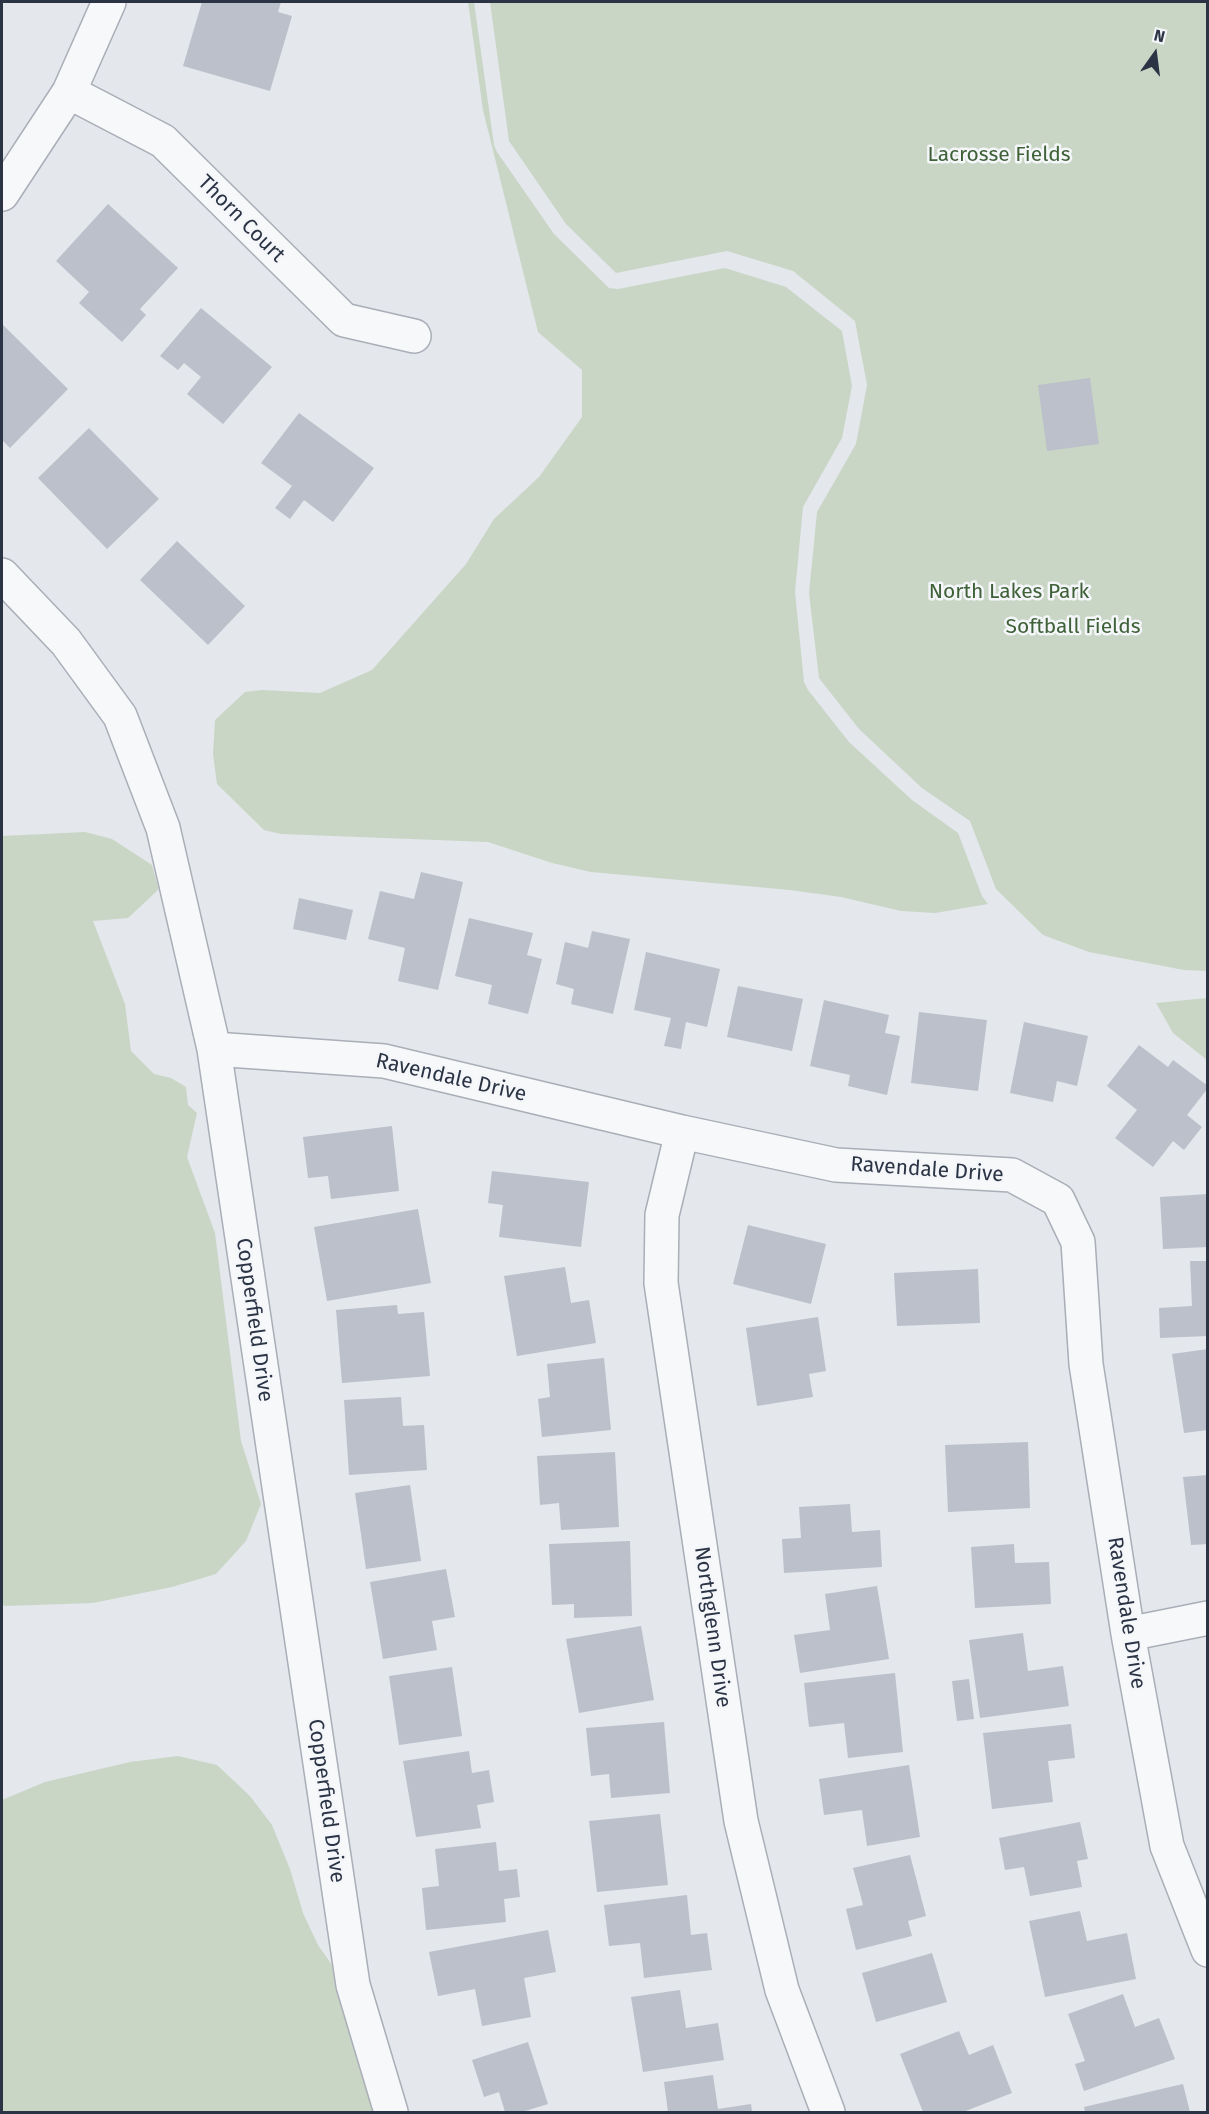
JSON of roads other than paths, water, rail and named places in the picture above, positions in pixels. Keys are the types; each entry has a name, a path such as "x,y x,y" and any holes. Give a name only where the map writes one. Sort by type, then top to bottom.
{"street":[{"path":"2,194 69,92 109,2"},
{"name":"Thorn Court","path":"69,92 163,141 344,320 414,336"},
{"name":"Copperfield Drive","path":"2,575 66,642 120,716 163,828 214,1049 353,1985 391,2112"},
{"name":"Ravendale Drive","path":"214,1049 384,1060 682,1132 836,1165 1012,1174 1058,1200 1078,1242 1086,1364 1128,1634 1167,1846 1208,1950"},
{"name":"Northglenn Drive","path":"682,1132 663,1215 661,1283 673,1365 741,1821 782,1990 828,2112"},
{"path":"1128,1634 1208,1618"}],"park label":[{"name":"Lacrosse Fields","path":"999,155"},
{"name":"North Lakes Park","path":"1009,592"},
{"name":"Softball Fields","path":"1073,627"}]}
